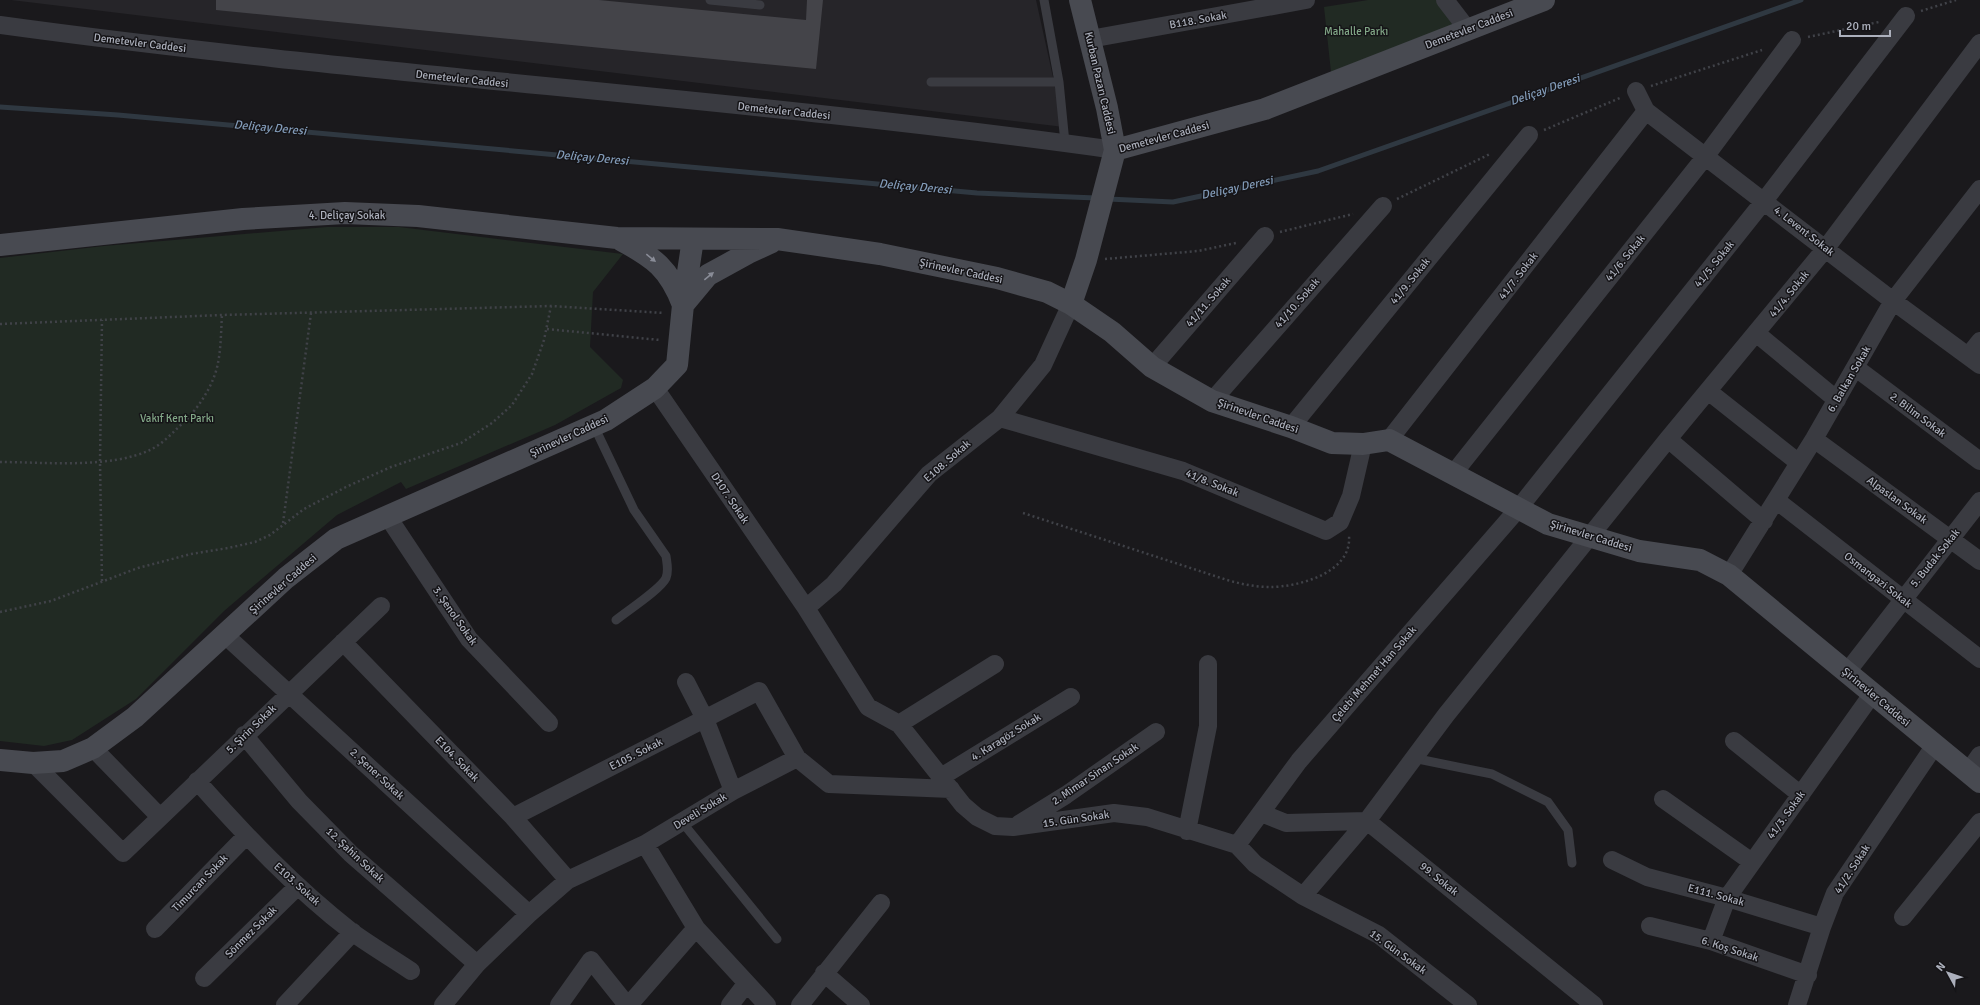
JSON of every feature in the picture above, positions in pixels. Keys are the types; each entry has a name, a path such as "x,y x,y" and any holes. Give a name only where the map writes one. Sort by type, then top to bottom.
{"main road":[{"name":"Kurban Pazarı Caddesi","path":"1072,304 1086,260 1113,157 1090,39 1080,0"},
{"name":"Demetevler Caddesi","path":"1113,157 1265,109 1544,0"},
{"name":"4. Deliçay Sokak","path":"0,245 243,219 345,212 418,216 617,238 693,239"},
{"path":"617,238 644,252 668,274 676,287 682,310"},
{"name":"Şirinevler Caddesi","path":"0,760 33,763 63,761 93,748 135,717 286,578 336,539 594,426 606,420 655,388 677,365 682,310 693,239 777,239 880,254 997,278 1047,292 1072,304 1112,332 1152,367 1212,400 1291,427 1332,443 1363,444 1389,440 1548,524 1639,551 1700,560 1728,575 1935,745 1976,770"},
{"path":"682,310 708,275 777,239"}],"street":[{"name":"B118. Sokak","path":"1090,39 1306,0"},
{"path":"1445,0 1468,30"},
{"name":"41/5. Sokak","path":"1518,509 1764,200 1906,16"},
{"name":"Demetevler Caddesi","path":"0,25 365,69 841,117 1065,143 1113,157"},
{"name":"41/6. Sokak","path":"1453,474 1706,157 1792,40"},
{"name":"41/4. Sokak","path":"1303,896 1367,821 1446,715 1588,537 1826,248 1980,43"},
{"name":"4. Levent Sokak","path":"1636,91 1646,111 1764,200 1893,301 1974,361"},
{"name":"41/7. Sokak","path":"1389,440 1646,111"},
{"name":"41/9. Sokak","path":"1291,427 1529,136"},
{"name":"6. Balkan Sokak","path":"1728,575 1764,521 1799,462 1814,440 1893,301 1980,189"},
{"name":"41/10. Sokak","path":"1212,400 1383,206"},
{"name":"41/11. Sokak","path":"1152,367 1265,236"},
{"name":"E108. Sokak","path":"806,608 834,584 929,474 1000,418 1043,366 1072,304"},
{"path":"1756,334 1837,400"},
{"path":"1974,361 1980,342"},
{"name":"2. Bilim Sokak","path":"1856,368 1980,461"},
{"name":"D107. Sokak","path":"655,388 806,608"},
{"path":"1708,391 1799,462"},
{"name":"41/8. Sokak","path":"1000,418 1183,471 1326,531 1340,522"},
{"path":"1668,439 1764,521"},
{"name":"Alpaslan Sokak","path":"1814,440 1980,561"},
{"path":"1340,522 1351,496 1363,444"},
{"name":"Osmangazi Sokak","path":"1776,500 1980,659"},
{"name":"5. Budak Sokak","path":"1847,672 1902,598 1951,539 1980,501"},
{"name":"Çelebi Mehmet Han Sokak","path":"1237,846 1299,761 1518,509"},
{"name":"3. Şenol Sokak","path":"388,517 469,639 549,723"},
{"name":"5. Şirin Sokak","path":"33,763 123,853 381,606"},
{"name":"15. Gün Sokak","path":"806,608 868,707 899,724 963,805 977,817 995,826 1013,827 1114,813 1146,817 1237,846 1256,864 1303,896 1379,935 1459,1002"},
{"name":"2. Şener Sokak","path":"225,635 290,693 528,914"},
{"name":"E104. Sokak","path":"343,642 513,817 568,880"},
{"path":"899,724 994,664"},
{"path":"1187,831 1208,726 1208,664"},
{"path":"686,682 705,719 733,791"},
{"name":"E105. Sokak","path":"513,817 759,691 798,758"},
{"name":"41/3. Sokak","path":"1711,942 1727,898 1873,694"},
{"name":"4. Karagöz Sokak","path":"946,783 1071,696"},
{"name":"2. Mimar Sinan Sokak","path":"1013,827 1066,795 1156,732"},
{"name":"12. Şahin Sokak","path":"244,736 299,801 352,854 477,964"},
{"path":"1734,741 1801,795"},
{"name":"41/2. Sokak","path":"1797,1005 1808,975 1822,927 1836,893 1935,745"},
{"path":"93,748 160,817"},
{"path":"798,758 829,784 946,783"},
{"name":"Develi Sokak","path":"450,1003 477,964 528,914 568,880 645,844 733,791 798,758"},
{"name":"E103. Sokak","path":"197,781 246,836 298,886 353,932 411,971"},
{"path":"1664,799 1752,862"},
{"path":"1261,813 1286,823 1367,821"},
{"name":"99. Sokak","path":"1367,821 1594,1005"},
{"path":"1904,917 1980,822"},
{"name":"Timurcan Sokak","path":"155,929 246,836"},
{"path":"645,844 696,928 746,984 767,1005"},
{"name":"E111. Sokak","path":"1612,860 1647,877 1727,898 1822,927"},
{"name":"Sönmez Sokak","path":"204,978 298,886"},
{"path":"800,1005 881,903"},
{"name":"6. Koş Sokak","path":"1650,926 1711,942 1808,975"},
{"path":"558,1005 591,960 628,1005 696,928"},
{"path":"285,1005 353,932"},
{"path":"824,973 861,1005"},
{"path":"730,1005 746,984"}],"lane":[{"path":"710,0 760,5"},
{"path":"1044,0 1059,82 1065,143"},
{"path":"931,82 1059,82"},
{"path":"594,426 634,510 666,556 668,564 662,584 616,620"},
{"path":"1413,758 1492,774 1548,802 1568,830 1572,863"},
{"path":"682,822 777,939"}],"path":[{"path":"0,324 222,315 551,306 682,310"},
{"path":"0,612 51,601 138,568 183,556 255,542 270,535 283,523 304,509 346,487 391,467 461,443 480,431 512,405 516,399 532,374 547,329 551,306"},
{"path":"283,523 311,313"},
{"path":"0,462 100,462 128,457 151,449 174,432 194,412 207,390 218,364 222,315"},
{"path":"102,320 100,462 102,581"},
{"path":"547,329 680,342"},
{"path":"1022,512 1241,584 1269,587 1284,586 1312,579 1339,564 1347,551 1349,536 1340,522"}],"shaded area":[{"path":"11,0 1036,0 1064,127"}],"green space":[{"name":"Mahalle Parkı","path":"1368,0 1441,0 1455,24 1331,72 1324,7"},
{"name":"Vakıf Kent Parkı","path":"327,227 399,227 623,254 593,292 590,347 623,380 621,388 555,425 406,489 401,482 337,515 224,611 136,699 72,740 44,746 0,741 0,258 104,246"}],"building":[{"path":"216,0 599,0 806,20 807,0 823,0 816,69 216,10"}],"waterway":[{"name":"Deliçay Deresi","path":"1108,199 1173,202 1318,171 1801,0"},
{"name":"Deliçay Deresi","path":"0,107 118,115 977,193 1096,198"}]}
